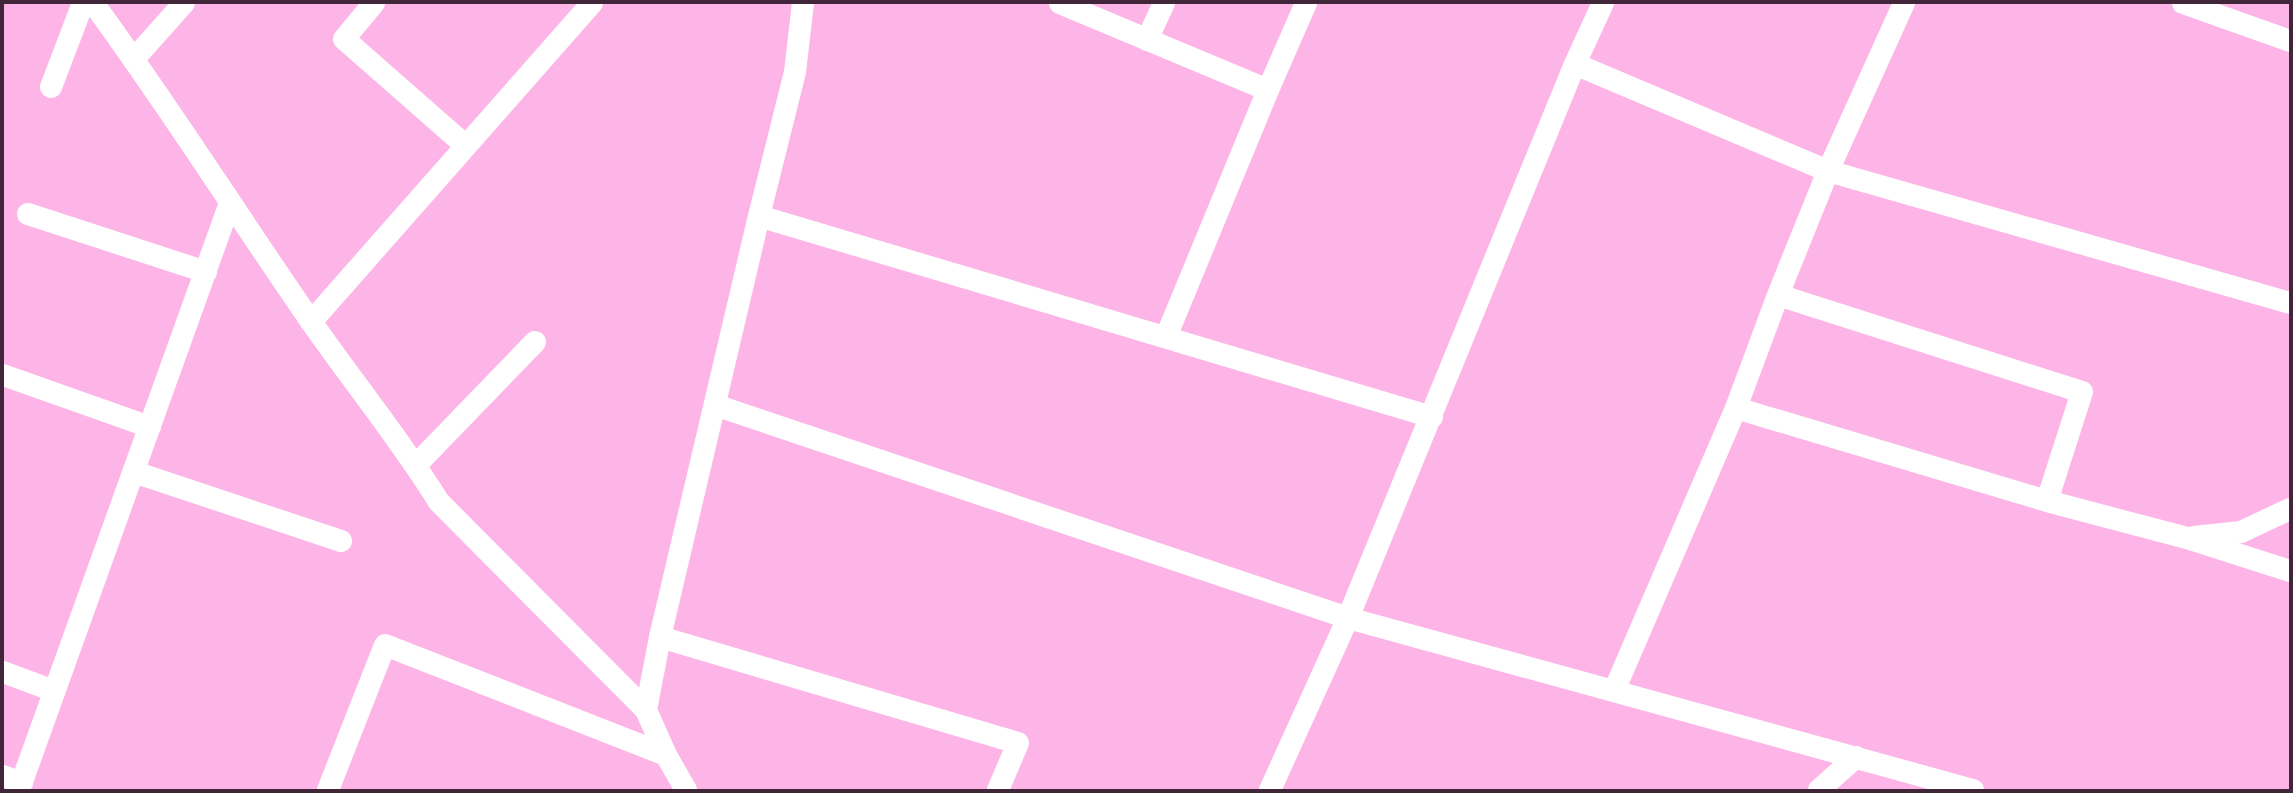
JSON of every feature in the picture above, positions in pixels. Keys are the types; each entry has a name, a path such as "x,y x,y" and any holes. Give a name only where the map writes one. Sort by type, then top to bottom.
{"street":[{"path":"51,87 83,3"},
{"path":"93,3 134,59 311,322 416,465 439,502 646,710 666,754 686,790"},
{"path":"134,59 184,3"},
{"path":"374,3 344,39 466,146"},
{"path":"311,322 592,3"},
{"path":"646,710 660,636 759,216 795,72 803,3"},
{"path":"1060,3 1268,90"},
{"path":"1148,40 1164,3"},
{"path":"1166,337 1268,90 1306,3"},
{"path":"1270,790 1348,618 1432,417 1575,64 1603,3"},
{"path":"1614,691 1736,408 1778,295 1828,171 1904,3"},
{"path":"2182,3 2290,41"},
{"path":"1575,64 1828,171 2290,303"},
{"path":"15,783 54,691 230,203"},
{"path":"28,214 206,272"},
{"path":"759,216 1432,417"},
{"path":"1778,295 2082,392 2048,501"},
{"path":"416,465 535,342"},
{"path":"3,375 150,427"},
{"path":"715,405 1348,618 1973,790"},
{"path":"1736,408 2048,501 2187,538 2290,571"},
{"path":"134,472 341,541"},
{"path":"2187,538 2241,532 2290,509"},
{"path":"660,636 1018,743 998,790"},
{"path":"328,790 385,645 666,754"},
{"path":"3,672 54,691"},
{"path":"1819,790 1856,758"}]}
